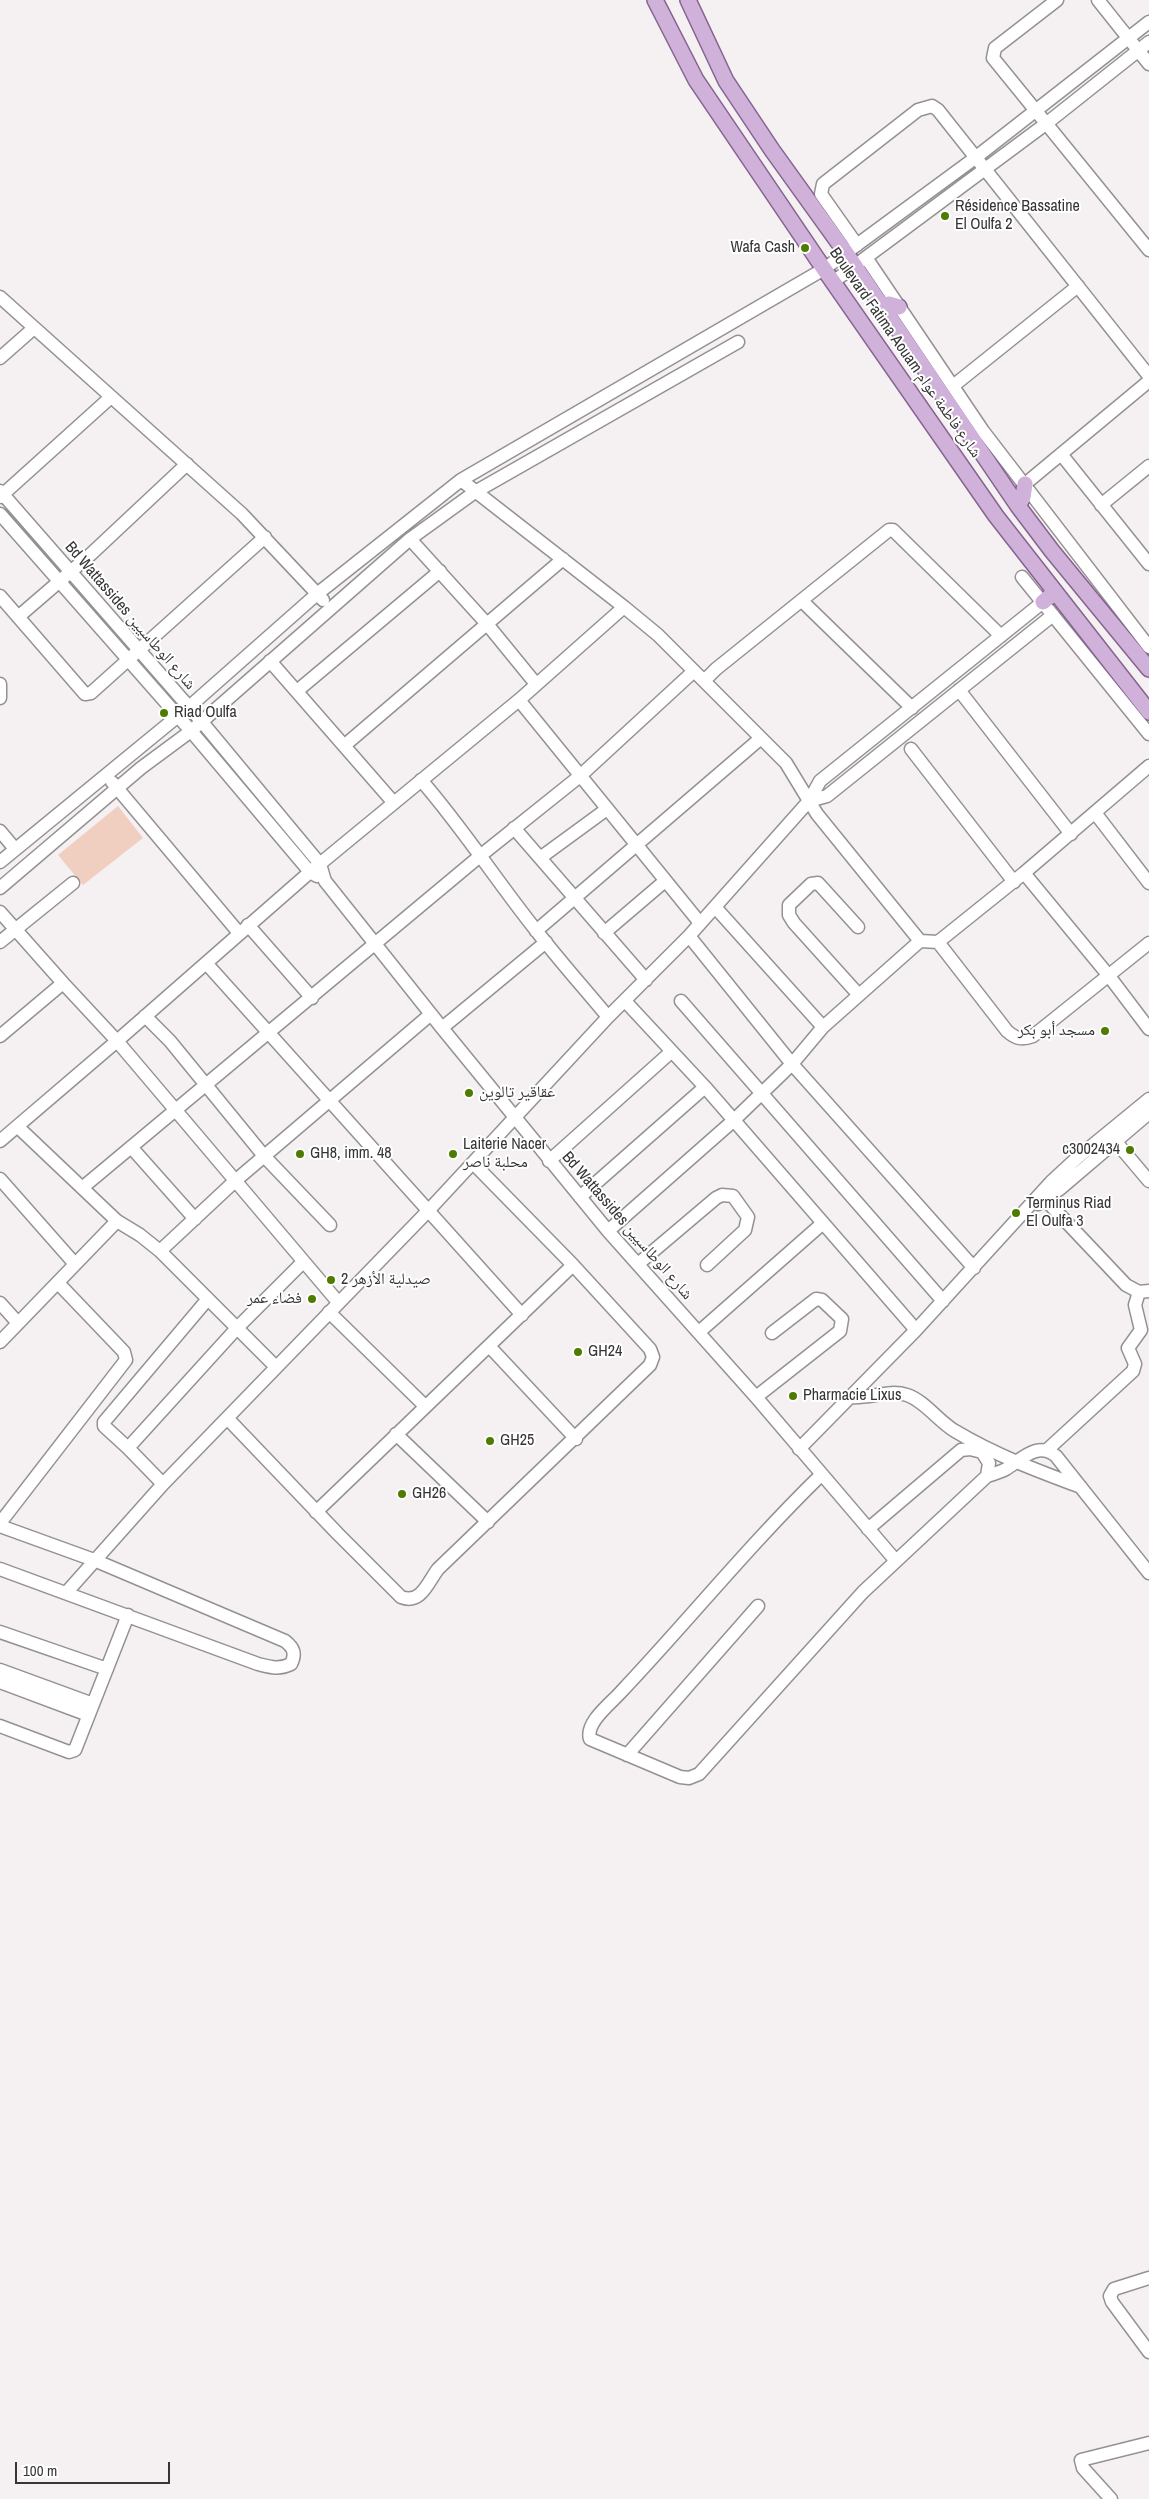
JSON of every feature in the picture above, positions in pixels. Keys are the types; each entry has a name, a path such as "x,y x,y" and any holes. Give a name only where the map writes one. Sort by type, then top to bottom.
{"main road":[{"name":"Boulevard Fatima Aouam شارع فاطمة عوام","path":"654,0 696,80 833,282 996,516 1149,712"},
{"name":"Boulevard Fatima Aouam شارع فاطمة عوام","path":"688,0 734,94 851,249 881,306 1018,506 1052,551 1149,669"},
{"path":"881,306 888,304 899,307"},
{"path":"1018,506 1023,497 1025,484"},
{"path":"1043,602 1055,592"}],"street":[{"path":"1056,0 993,51 993,58 1149,250"},
{"path":"1098,0 1149,64"},
{"path":"0,862 189,707 317,594 461,480 824,269 1037,111 1149,22"},
{"path":"833,282 1047,123 1149,42"},
{"path":"851,249 823,198 821,188 825,182 918,110 932,106 938,110 1149,376"},
{"path":"860,263 899,307 953,386 1025,484 1149,647"},
{"path":"953,386 1078,286"},
{"path":"0,297 266,537 330,608"},
{"path":"0,358 34,328"},
{"path":"0,888 41,851 202,722 410,539 475,492 738,342"},
{"path":"1025,484 1149,381"},
{"path":"628,383 638,398"},
{"path":"1,494 110,397"},
{"path":"1061,454 1149,564"},
{"path":"18,617 59,582 187,464"},
{"path":"1101,505 1149,466"},
{"path":"461,480 624,607 694,671 786,763 817,814 920,941"},
{"name":"Bd Wattassides شارع الوطاسيين","path":"1,494 70,572 177,717 191,731 310,872 325,881 430,1014 608,1231 756,1397 896,1561"},
{"name":"Bd Wattassides شارع الوطاسيين","path":"0,514 59,582 133,656 189,707 320,864 325,881"},
{"path":"704,681 716,669 890,530 893,530 1001,636"},
{"path":"0,596 85,694 91,693 266,537"},
{"path":"410,539 487,624 536,684"},
{"path":"345,745 562,559"},
{"path":"298,691 440,571"},
{"path":"1022,577 1149,734"},
{"path":"802,601 912,708"},
{"path":"66,1593 162,1484 228,1419 338,1302 428,1211 608,1018 689,936 809,801 820,781 1043,602"},
{"path":"0,1141 310,872 520,700 624,607"},
{"path":"809,801 826,796 1053,615"},
{"path":"270,661 345,745 394,804"},
{"path":"82,1188 270,1034 480,856 580,776 694,671"},
{"path":"0,684 0,698"},
{"path":"959,690 1071,834"},
{"path":"520,700 635,845 700,923"},
{"path":"536,931 761,738"},
{"path":"911,749 1014,882"},
{"path":"608,1231 733,1121 792,1064 823,1027 858,994 920,941 938,942 1096,814 1149,766"},
{"path":"105,775 244,929 312,998"},
{"path":"421,780 463,830 536,931 608,1018"},
{"path":"540,858 607,809"},
{"path":"1096,814 1149,883"},
{"path":"514,828 646,980"},
{"path":"0,832 15,849"},
{"path":"1024,873 1109,976 1149,1029"},
{"path":"604,933 665,881"},
{"path":"0,942 73,883"},
{"path":"858,927 818,883 811,884 789,905 789,915 794,923 858,994"},
{"path":"715,907 823,1027"},
{"path":"0,912 117,1041 338,1302"},
{"path":"689,936 792,1064 974,1268"},
{"path":"442,1028 546,942"},
{"path":"938,942 1007,1031 1019,1039 1033,1036 1149,943"},
{"path":"206,963 522,1316"},
{"path":"0,1036 63,983"},
{"path":"625,1001 705,1087 916,1330"},
{"path":"680,1001 943,1301"},
{"path":"160,1251 264,1156 430,1014"},
{"path":"145,1016 264,1156 330,1225"},
{"path":"550,1161 672,1052"},
{"path":"580,1197 705,1087"},
{"path":"1042,1197 1077,1158 1149,1099"},
{"path":"799,1449 916,1330 1029,1208 1116,1142 1149,1113"},
{"path":"18,1127 117,1222 140,1235 160,1251 276,1367"},
{"path":"1116,1142 1149,1181"},
{"path":"131,1147 194,1219"},
{"path":"228,1419 316,1512 401,1597 408,1599 420,1596 438,1569 576,1439 650,1365 653,1357 650,1349 574,1265 473,1163"},
{"path":"0,1180 75,1264"},
{"path":"638,1264 716,1198 722,1195 733,1196 748,1217 746,1227 707,1265"},
{"path":"821,1475 772,1522 592,1725 590,1739 680,1777 690,1778 698,1774 863,1592 987,1476 1005,1469 1032,1452 1047,1450 1133,1371 1135,1364 1128,1348 1141,1330 1136,1306 1144,1291 1126,1285 1042,1197"},
{"path":"0,1342 59,1284 75,1264 117,1222"},
{"path":"699,1332 823,1223"},
{"path":"128,1448 237,1328 303,1262"},
{"path":"316,1512 574,1265"},
{"path":"0,1569 274,1668 291,1664 294,1658 292,1647 285,1640 94,1560 0,1524 126,1360 124,1352 59,1284"},
{"path":"756,1397 840,1331 843,1323 822,1300 816,1299 772,1333"},
{"path":"162,1484 104,1426 104,1422 207,1300"},
{"path":"0,1303 18,1323"},
{"path":"329,1312 425,1406"},
{"path":"489,1346 576,1439"},
{"path":"850,1397 862,1398 891,1393 908,1395 956,1432 1015,1461 1083,1488"},
{"path":"396,1434 488,1522"},
{"path":"868,1529 961,1450 974,1449 986,1455 988,1463 987,1476"},
{"path":"1047,1450 1056,1456 1083,1488 1149,1573"},
{"path":"627,1755 758,1606"},
{"path":"0,1726 72,1752 75,1750 128,1615"},
{"path":"0,1632 107,1669"},
{"path":"0,1670 91,1710"},
{"path":"0,1682 91,1710"},
{"path":"1149,2278 1114,2289 1110,2296 1112,2302 1149,2352"},
{"path":"1111,2499 1083,2468 1081,2460 1149,2443"}],"shaded area":[{"path":"118,806 143,838 83,885 58,855"}],"place":[{"name":"Résidence Bassatine El Oulfa 2","path":"945,216"},
{"name":"Wafa Cash","path":"805,248"},
{"name":"Riad Oulfa","path":"164,713"},
{"name":"مسجد أبو بكر","path":"1105,1031"},
{"name":"عقاقير تالوين","path":"469,1093"},
{"name":"c3002434","path":"1130,1150"},
{"name":"GH8, imm. 48","path":"300,1154"},
{"name":"Laiterie Nacer محلبة ناصر","path":"453,1154"},
{"name":"Terminus Riad El Oulfa 3","path":"1016,1213"},
{"name":"صيدلية الأزهر 2","path":"331,1280"},
{"name":"فضاء عمر","path":"312,1299"},
{"name":"GH24","path":"578,1352"},
{"name":"Pharmacie Lixus","path":"793,1396"},
{"name":"GH25","path":"490,1441"},
{"name":"GH26","path":"402,1494"}]}
